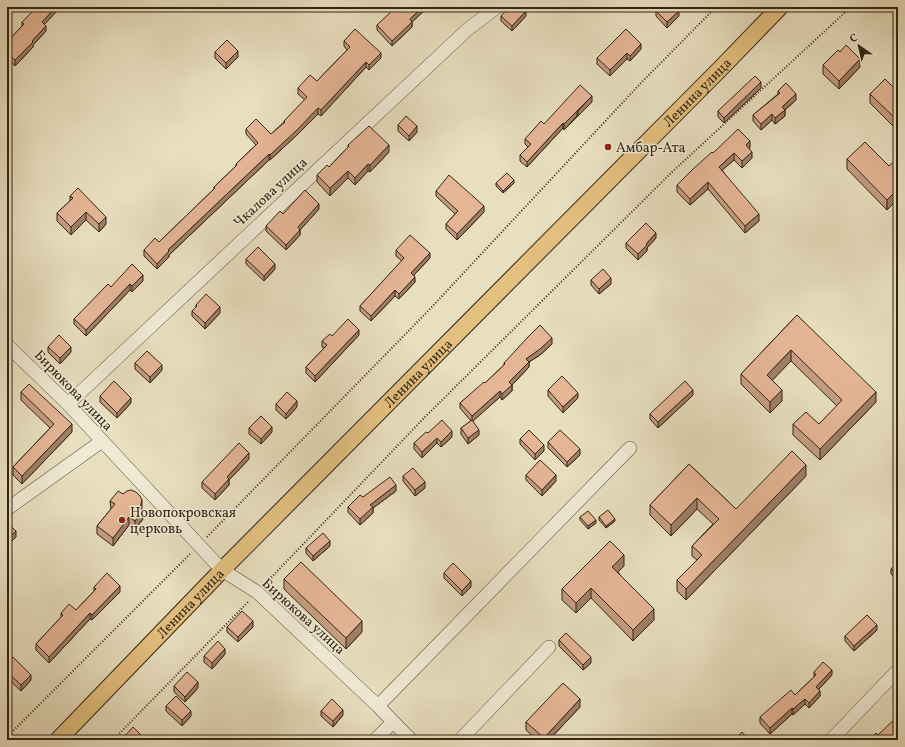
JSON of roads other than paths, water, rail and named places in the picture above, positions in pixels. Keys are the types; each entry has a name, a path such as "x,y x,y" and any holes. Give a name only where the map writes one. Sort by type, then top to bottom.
{"main road":[{"name":"Ленина улица","path":"58,740 222,570 780,7"}],"street":[{"name":"Чкалова улица","path":"68,404 468,29 497,7"},
{"name":"Бирюкова улица","path":"7,345 68,404 222,570 257,592 412,740"},
{"path":"7,510 102,441"},
{"path":"378,706 630,448"},
{"path":"460,740 549,647"},
{"path":"831,740 898,670"},
{"path":"374,740 393,722"}],"place":[{"name":"Амбар-Ата","path":"608,147"},
{"name":"Новопокровская церковь","path":"122,520"}]}
